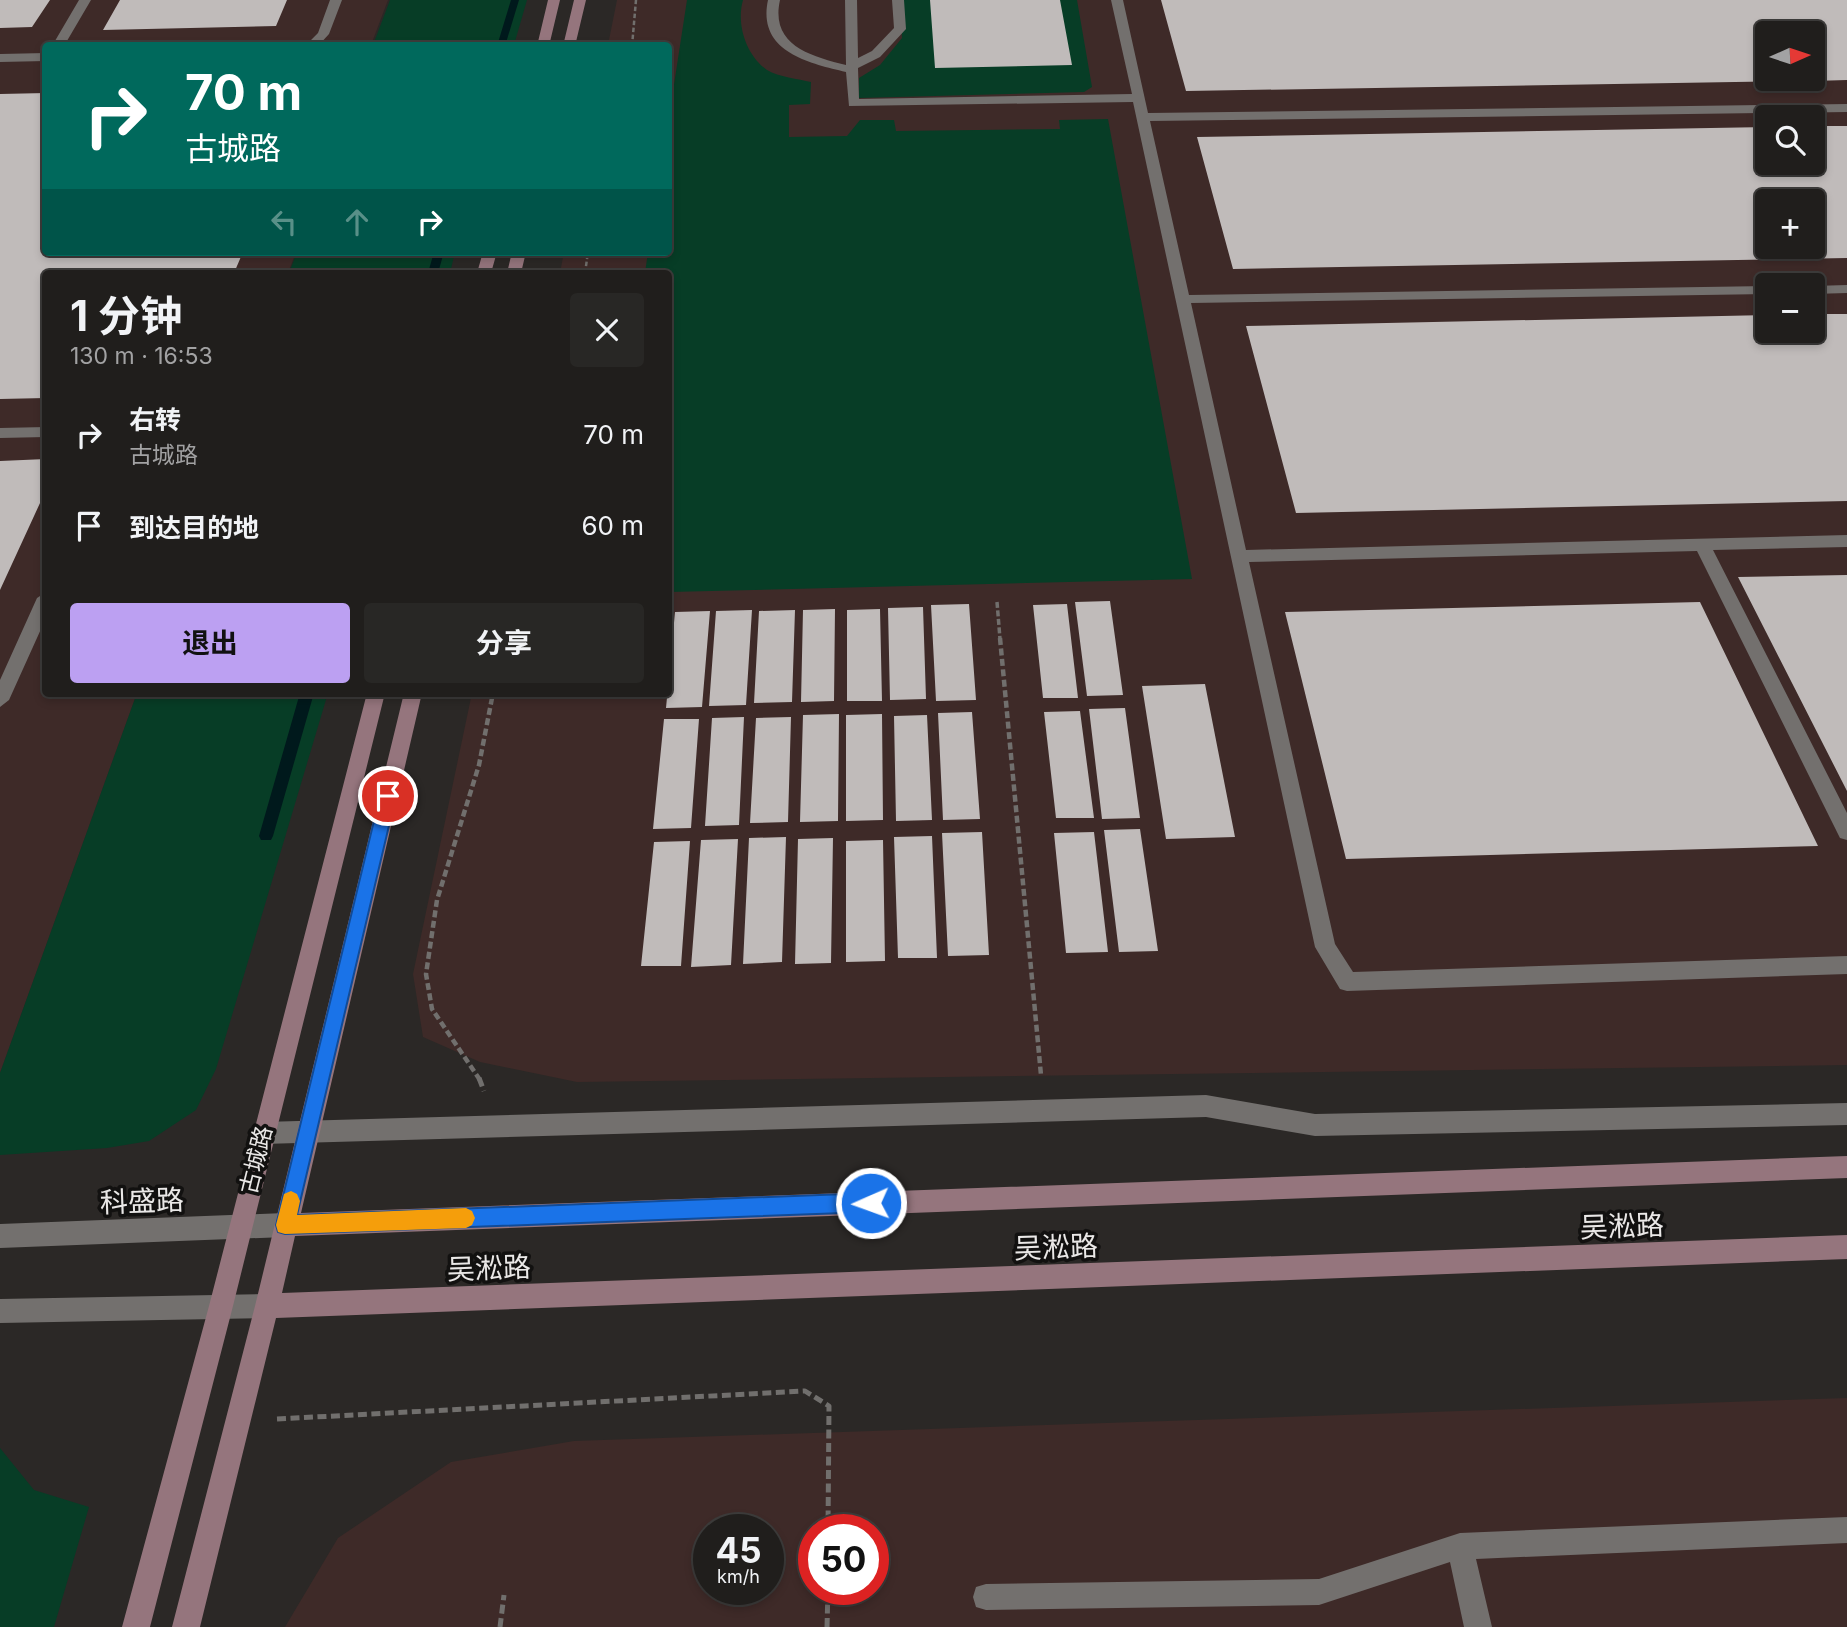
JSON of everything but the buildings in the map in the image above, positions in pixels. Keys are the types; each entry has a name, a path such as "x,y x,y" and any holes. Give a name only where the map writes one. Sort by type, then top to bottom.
{"main road":[{"path":"544,42 555,0"},
{"path":"570,42 580,0"},
{"name":"古城路","path":"136,1627 221,1306 375,697"},
{"name":"古城路","path":"186,1627 267,1306 306,1132 412,697"},
{"name":"吴淞路","path":"285,1225 1847,1167"},
{"name":"吴淞路","path":"267,1306 1847,1247"}],"street":[{"path":"60,42 86,0"},
{"path":"315,42 323,34 337,0"},
{"path":"774,0 771,20 780,38 796,53 852,68 876,54 900,29 898,0"},
{"path":"851,0 853,103 1139,97"},
{"path":"1118,0 1325,947 1347,982 1847,965"},
{"path":"0,58 42,57"},
{"path":"1143,117 1847,108"},
{"path":"1825,290 1847,289"},
{"path":"1183,299 1755,290"},
{"path":"0,433 42,432"},
{"path":"1702,545 1847,832"},
{"path":"0,700 42,607"},
{"path":"263,1133 1206,1106 1315,1125 1847,1114"},
{"name":"科盛路","path":"0,1236 285,1225"},
{"path":"0,1311 267,1306"},
{"path":"986,1597 1319,1592 1460,1546 1847,1530"},
{"path":"1460,1546 1478,1627"}],"lane":[{"path":"1239,556 1847,541"}],"path":[{"path":"632,42 636,0"},
{"path":"998,602 1045,1112"},
{"path":"486,1126 485,1097 480,1079 435,1017 428,993 428,953 442,884 467,807 492,697"},
{"path":"236,1421 805,1391 829,1406 828,1514"},
{"path":"500,1627 504,1595"},
{"path":"828,1605 828,1627"}],"shaded area":[{"path":"0,0 388,0 372,42 42,42 42,256 294,256 289,270 42,270 42,697 136,697 0,1073"},
{"path":"617,0 1847,0 1847,1065 577,1082 480,1062 423,1037 413,974 471,697 672,697 672,270 561,270 563,256 672,256 672,42 609,42"},
{"path":"1847,1398 1847,1627 285,1627 338,1538 451,1462 574,1441"}],"green space":[{"path":"390,0 527,0 515,42 374,42"},
{"path":"687,0 743,0 742,29 753,56 767,70 811,82 810,104 789,105 789,137 847,136 860,120 894,120 896,131 1060,129 1059,120 1108,119 1192,579 672,592 672,270 645,270 647,256 672,256 672,98"},
{"path":"900,0 1077,0 1092,87 1084,92 859,98 859,78 880,65 902,38"},
{"path":"295,256 454,256 451,270 290,270"},
{"path":"136,697 327,697 216,1069 196,1110 149,1141 107,1148 0,1155 0,1073"},
{"path":"0,1448 34,1490 89,1507 54,1627 0,1627"}],"waterway":[{"path":"502,42 515,0"},
{"path":"434,270 438,256"},
{"path":"266,836 306,697"}],"slow traffic":[{"path":"291,1201 285,1225 466,1218"}],"route":[{"path":"388,796 285,1225 871,1203"}]}
